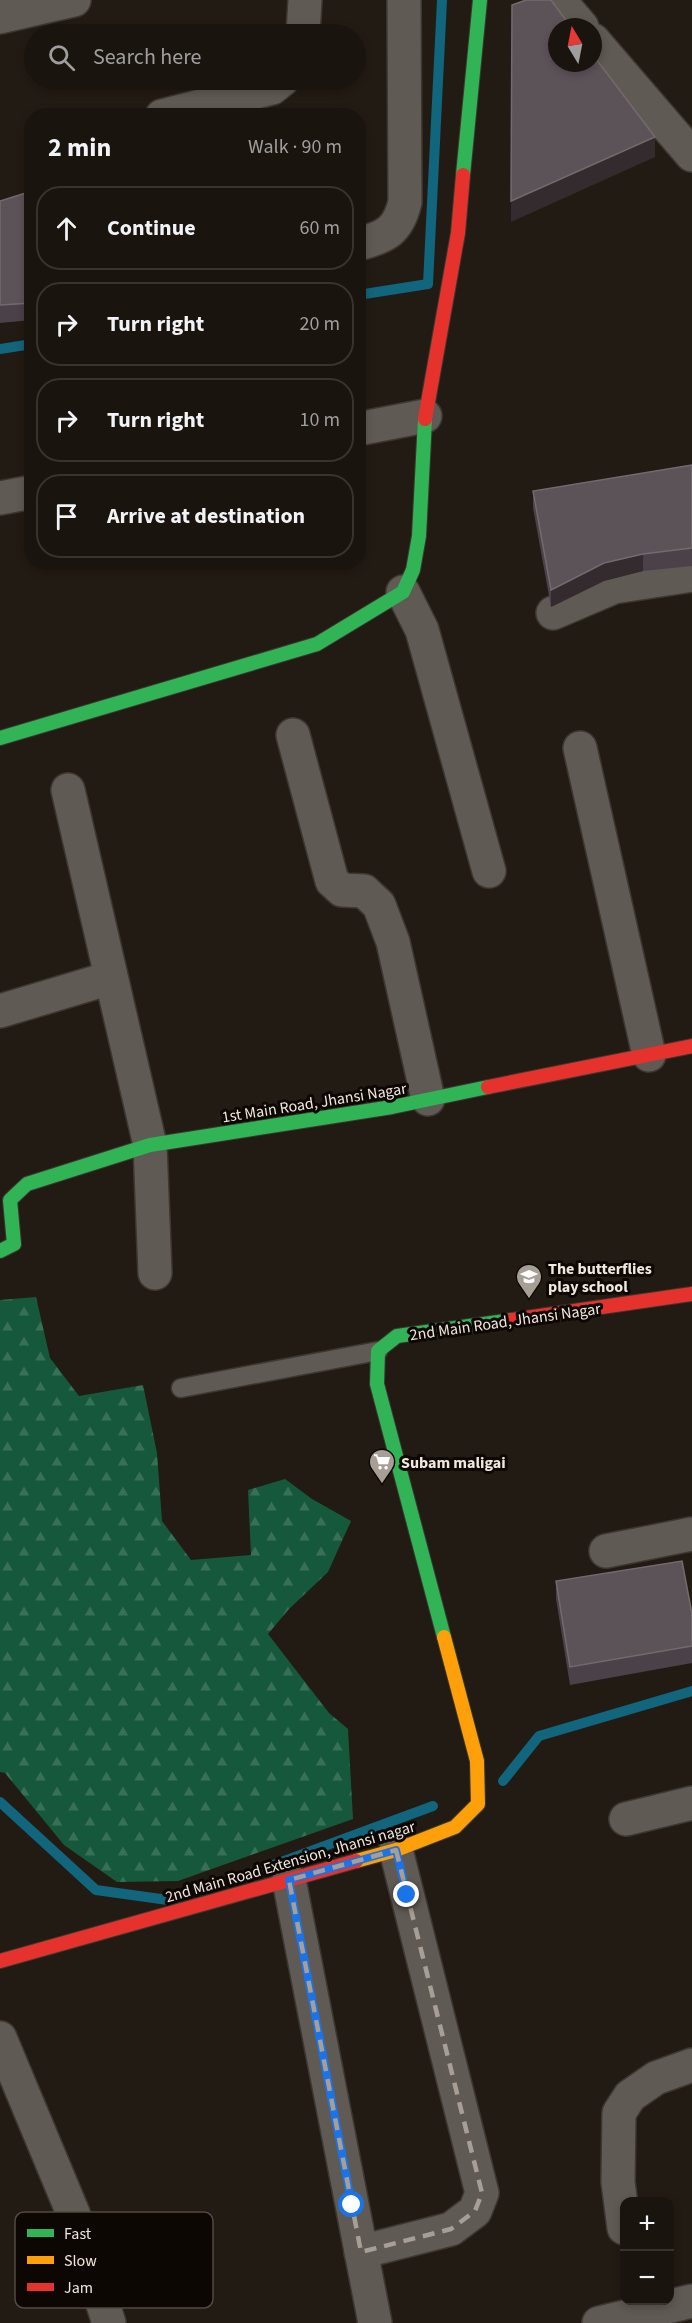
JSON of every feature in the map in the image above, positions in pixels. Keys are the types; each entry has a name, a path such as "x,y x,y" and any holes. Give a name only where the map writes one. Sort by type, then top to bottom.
{"street":[{"path":"0,16 74,0"},
{"path":"304,24 305,0"},
{"path":"366,241 389,234 401,216 405,202 404,0"},
{"path":"0,738 317,644 403,592 413,570 419,536 425,416 458,233 480,0"},
{"path":"559,0 574,18"},
{"path":"602,50 692,155"},
{"path":"193,108 264,90"},
{"path":"366,427 425,416"},
{"path":"0,498 24,494"},
{"path":"553,613 614,588 692,575"},
{"path":"403,592 425,639 489,871"},
{"path":"293,735 332,882 342,890 364,891 379,905 383,914 393,942 428,1099"},
{"path":"580,748 649,1055"},
{"path":"68,790 150,1144 155,1273"},
{"path":"0,1011 110,978"},
{"name":"1st Main Road, Jhansi Nagar","path":"0,1251 14,1244 10,1200 27,1184 150,1144 392,1107 692,1046"},
{"name":"2nd Main Road, Jhansi Nagar","path":"378,1350 397,1336 692,1294"},
{"name":"2nd Main Road Extension, Jhansi nagar","path":"0,1961 396,1850 455,1827 478,1804 477,1761 377,1384 378,1350"},
{"path":"606,1551 692,1534"},
{"path":"626,1819 692,1803"},
{"path":"362,2252 451,2229 475,2211 482,2193 396,1850"},
{"path":"289,1880 375,2323"},
{"path":"0,2038 73,2212"},
{"path":"620,2197 618,2182 619,2113 630,2096 656,2078 692,2065"},
{"path":"599,2323 636,2307 692,2301"},
{"path":"104,2308 109,2323"}],"lane":[{"name":"2nd Main Road, Jhansi Nagar","path":"182,1388 378,1350"}],"highlighted area":[{"path":"396,1850 482,2193 475,2211 451,2229 361,2252 289,1880"}],"green space":[{"path":"36,1297 50,1358 79,1396 143,1385 157,1453 162,1521 191,1560 251,1555 248,1490 285,1479 312,1499 351,1521 328,1572 289,1609 268,1634 329,1713 348,1729 353,1819 178,1881 117,1882 64,1845 5,1773 0,1772 0,1300"}],"building":[{"path":"526,0 551,0 564,18 548,18 548,72 602,72 602,67 655,137 511,201 512,5"},
{"path":"24,194 24,304 0,305 0,201"},
{"path":"692,465 692,548 643,554 604,563 551,590 533,491"},
{"path":"682,1561 692,1614 692,1646 570,1667 556,1581"}],"waterway":[{"path":"366,294 428,284 442,0"},
{"path":"0,349 24,345"},
{"path":"503,1781 539,1736 692,1691"},
{"path":"0,1802 96,1890 175,1901"},
{"path":"235,1879 433,1806"}],"traffic: fast":[{"path":"463,175 480,0"},
{"path":"0,738 317,644 403,592 413,570 419,536 425,419"},
{"path":"0,1251 14,1244 10,1200 27,1184 150,1145 392,1107 488,1087"},
{"path":"444,1637 377,1384 378,1351 397,1336 512,1320"}],"traffic: slow":[{"path":"356,1861 396,1850 455,1827 478,1804 477,1761 444,1637"}],"traffic: jam":[{"path":"425,419 458,233 463,175"},
{"path":"488,1087 692,1046"},
{"path":"512,1320 692,1294"},
{"path":"0,1961 356,1861"}],"place":[{"name":"The butterflies play school","path":"529,1300"},
{"name":"Subam maligai","path":"382,1485"}],"route":[{"path":"352,2205 289,1880 396,1850 407,1895"}]}
